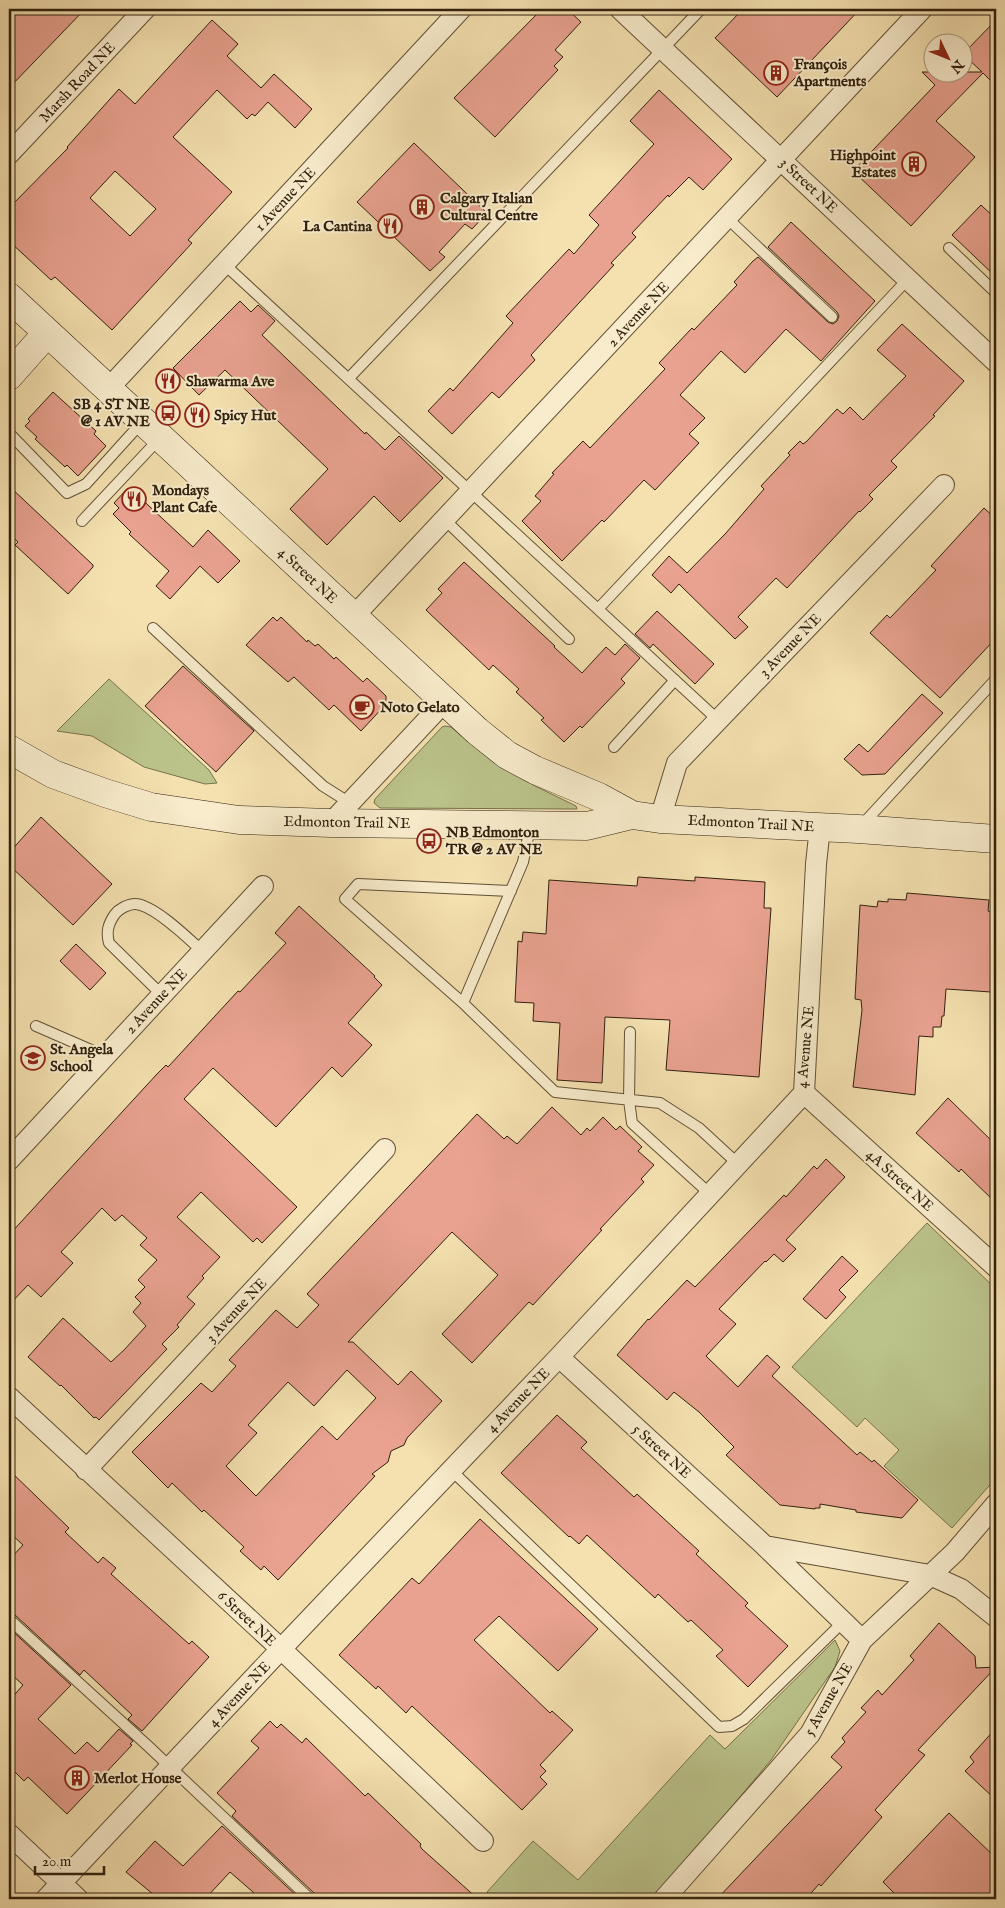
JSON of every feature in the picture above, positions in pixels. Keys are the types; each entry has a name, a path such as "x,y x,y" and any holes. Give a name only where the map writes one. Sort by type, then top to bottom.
{"main road":[{"name":"4 Street NE","path":"9,297 477,731 507,755 534,770 599,797 632,816"},
{"path":"9,376 47,333"},
{"name":"Edmonton Trail NE","path":"9,751 53,774 151,807 239,820 587,826 632,816 996,839"}],"street":[{"name":"Marsh Road NE","path":"9,154 144,9"},
{"name":"1 Avenue NE","path":"108,389 461,9"},
{"name":"3 Street NE","path":"620,9 996,362"},
{"name":"2 Avenue NE","path":"353,617 922,9"},
{"name":"3 Avenue NE","path":"660,819 677,763 944,485"},
{"path":"331,823 445,701"},
{"name":"4 Avenue NE","path":"46,1899 559,1357 804,1093 816,864 820,827"},
{"name":"2 Avenue NE","path":"9,1160 262,886"},
{"name":"4A Street NE","path":"804,1093 996,1267"},
{"name":"3 Avenue NE","path":"86,1470 385,1149"},
{"name":"5 Street NE","path":"559,1357 765,1546 862,1640"},
{"name":"6 Street NE","path":"9,1398 281,1649 484,1841"},
{"name":"5 Avenue NE","path":"664,1899 810,1734 862,1640 954,1552 996,1504"},
{"path":"765,1546 930,1575 961,1589 996,1617"},
{"path":"9,1834 78,1899"}],"lane":[{"path":"349,378 701,9"},
{"path":"727,218 832,317"},
{"path":"949,248 996,293"},
{"path":"224,264 718,720"},
{"path":"598,609 908,279"},
{"path":"9,433 67,493 86,484 151,429"},
{"path":"82,521 151,429"},
{"path":"445,520 569,638"},
{"path":"152,628 323,786 350,803"},
{"path":"858,829 996,679"},
{"path":"614,747 675,680"},
{"path":"463,1003 523,862 531,824"},
{"path":"511,891 358,884 345,899 463,1003 555,1092 660,1103 699,1128 738,1164"},
{"path":"162,995 109,943 107,934 110,921 119,909 134,904 148,907 202,952"},
{"path":"36,1026 105,1056"},
{"path":"630,1032 629,1100 632,1123 710,1194"},
{"path":"451,1470 719,1727 732,1726 744,1719 843,1622"},
{"path":"9,1619 310,1899"}],"green space":[{"path":"109,679 209,770 217,783 205,784 144,767 92,736 57,731"},
{"path":"445,726 451,727 492,761 535,786 576,806 577,809 380,808 374,803 375,799"},
{"path":"927,1223 996,1289 996,1478 952,1528 884,1466 899,1450 865,1418 857,1427 792,1367"},
{"path":"835,1640 840,1651 835,1667 771,1760 654,1899 495,1899 487,1892 533,1841 578,1880 710,1735 725,1749"}],"building":[{"path":"9,9 85,9 9,88"},
{"path":"542,9 567,9 581,22 555,50 563,57 554,66 558,70 495,137 454,98"},
{"name":"François Apartments","path":"743,9 860,9 777,97 715,38"},
{"path":"212,20 238,44 227,56 261,88 274,74 312,109 295,128 268,102 255,116 252,114 247,119 217,90 173,137 232,192 188,240 192,243 112,330 55,277 51,280 9,241 9,208 68,148 119,89 135,104","holes":["115,171 156,209 130,236 90,198"]},
{"name":"Highpoint Estates","path":"996,20 996,86 983,73 936,121 975,157 911,226 853,171 935,85 932,82 972,82 972,72 982,72 972,63 972,45"},
{"path":"659,90 732,159 703,190 689,177 669,197 668,195 632,233 636,237 611,263 614,265 531,355 535,360 499,398 492,392 452,434 428,411 450,388 453,391 513,323 506,316 569,249 574,254 599,225 589,215 654,144 630,121"},
{"name":"Calgary Italian Cultural Centre","path":"414,143 487,213 472,229 465,224 439,252 445,257 430,271 357,202"},
{"path":"981,205 996,219 996,277 952,235"},
{"path":"791,222 875,301 821,361 786,329 745,373 721,351 680,395 705,418 689,434 699,443 655,490 644,480 604,522 602,520 562,561 522,521 541,501 535,496 554,474 552,473 583,441 590,448 665,369 659,363 737,285 734,282 753,261 758,257 828,322 833,324 837,321 839,316 837,312 768,247"},
{"path":"240,301 251,312 258,305 275,321 262,335 365,434 366,432 385,450 399,436 443,478 400,522 374,496 327,545 290,509 328,469 225,370 199,395 173,368"},
{"path":"902,324 964,381 933,415 935,416 891,461 897,467 869,495 873,499 859,511 787,588 776,578 738,617 748,627 735,639 679,584 671,593 652,575 669,556 687,573 726,533 764,489 761,486 790,455 788,453 800,441 803,444 806,442 837,409 843,414 850,407 863,420 906,376 877,350"},
{"path":"53,392 96,431 94,434 106,446 78,476 67,465 65,467 35,439 37,437 25,426 30,421 28,419"},
{"path":"9,486 93,565 68,594 15,545 18,542 9,533"},
{"path":"126,490 131,495 134,492 193,547 208,530 240,561 218,583 200,566 170,599 156,586 169,571 129,534 131,532 113,514 119,508 114,503"},
{"path":"984,508 996,519 996,638 940,698 870,633 887,615 890,618 936,570 931,566"},
{"path":"464,562 582,673 606,647 615,655 625,644 640,658 621,679 625,683 582,728 580,726 564,742 541,720 544,718 516,692 519,689 493,665 489,670 426,610 442,593 438,589"},
{"path":"657,611 714,664 695,684 653,644 650,648 635,634"},
{"path":"273,617 277,621 281,617 307,642 308,640 315,646 318,644 334,659 336,657 363,682 367,678 386,696 386,704 361,731 334,705 329,710 294,677 288,682 246,645"},
{"path":"183,666 254,731 216,772 145,706"},
{"path":"922,694 943,713 885,774 862,775 844,759 859,744 868,752"},
{"path":"41,817 112,884 73,925 9,865 9,853"},
{"path":"638,877 695,881 695,877 765,882 764,908 771,908 759,1077 666,1070 670,1020 605,1017 602,1083 557,1080 560,1023 533,1021 534,1003 515,1002 518,941 522,942 523,932 546,934 549,880 637,886"},
{"path":"907,893 989,900 988,911 992,912 992,918 996,919 996,984 992,984 991,992 946,989 944,1016 942,1016 941,1027 933,1027 933,1037 919,1036 915,1095 853,1087 862,1010 861,1000 855,999 860,905 877,907 878,901 888,902 888,899 906,900"},
{"path":"299,906 375,976 382,985 348,1023 372,1045 342,1077 332,1067 276,1127 213,1068 184,1099 297,1207 262,1243 257,1238 253,1242 201,1192 177,1217 220,1257 202,1276 204,1278 187,1297 195,1304 177,1325 179,1327 162,1344 167,1349 99,1420 96,1417 94,1418 61,1385 28,1357 63,1318 111,1362 124,1350 146,1326 133,1312 141,1303 135,1297 145,1287 138,1280 157,1260 140,1245 147,1238 122,1215 115,1221 102,1208 61,1252 73,1263 41,1297 28,1285 9,1305 9,1235 157,1074 166,1065 168,1067 238,991 240,992 286,943 275,933"},
{"path":"76,944 106,973 90,990 60,961"},
{"path":"948,1098 996,1145 996,1203 961,1169 959,1172 916,1133"},
{"path":"552,1107 581,1135 587,1128 590,1131 603,1117 616,1130 620,1126 642,1147 638,1151 654,1165 641,1179 644,1182 600,1229 602,1230 533,1305 529,1302 472,1363 442,1334 498,1275 452,1232 348,1342 353,1342 398,1385 411,1371 442,1401 407,1438 404,1445 391,1451 388,1462 372,1474 375,1476 278,1580 264,1566 261,1570 240,1551 244,1547 204,1510 202,1512 172,1483 168,1488 132,1452 201,1383 212,1392 236,1366 229,1360 276,1310 297,1328 319,1305 307,1294 477,1114 504,1139 507,1136 517,1144","holes":["347,1370 376,1398 337,1440 322,1426 256,1496 226,1466 257,1433 248,1425 288,1382 314,1406"]},
{"path":"826,1159 845,1177 786,1240 796,1249 783,1262 774,1254 765,1261 719,1309 736,1324 706,1356 738,1387 767,1355 780,1367 772,1376 857,1455 860,1452 872,1462 874,1460 918,1500 902,1518 856,1512 856,1510 820,1504 820,1508 815,1509 780,1505 726,1455 734,1447 699,1412 674,1392 667,1400 617,1355 648,1319 687,1280 695,1287 784,1195 786,1197 814,1166 817,1169"},
{"path":"842,1256 858,1271 839,1290 846,1297 826,1319 803,1299"},
{"path":"557,1415 587,1442 581,1448 634,1497 637,1494 699,1551 696,1554 748,1603 745,1606 788,1646 748,1687 716,1656 723,1650 691,1620 688,1622 658,1594 655,1598 587,1535 579,1544 569,1537 501,1473"},
{"path":"9,1470 69,1528 65,1532 98,1563 103,1557 116,1568 111,1574 189,1644 192,1641 209,1657 142,1731 128,1719 132,1715 84,1670 80,1675 14,1614 9,1612 9,1560 23,1545 9,1532"},
{"path":"480,1519 598,1629 558,1671 499,1616 474,1640 550,1713 552,1711 573,1730 540,1765 546,1771 540,1777 547,1784 522,1810 412,1706 406,1713 378,1686 376,1689 339,1655 412,1578 419,1584"},
{"path":"939,1623 975,1656 976,1668 996,1667 918,1750 925,1755 875,1810 882,1817 821,1886 819,1884 806,1899 717,1899 842,1767 831,1757 845,1742 842,1738 866,1712 861,1708 878,1690 882,1695 914,1660 910,1656"},
{"path":"9,1628 71,1685 38,1719 75,1754 87,1742 98,1752 119,1729 133,1741 130,1744 132,1745 67,1814 28,1777 24,1781 9,1766 9,1701 23,1685 9,1672"},
{"path":"270,1721 277,1728 281,1724 302,1743 306,1738 365,1796 368,1793 421,1844 422,1849 478,1899 317,1899 315,1894 232,1816 236,1811 217,1793 259,1748 251,1741"},
{"path":"996,1728 996,1800 965,1771 974,1762 970,1757"},
{"path":"949,1813 996,1858 996,1899 900,1899 883,1882"},
{"path":"222,1826 300,1899 261,1899 230,1872 205,1899 159,1899 126,1872 155,1841 183,1866"}],"place":[{"name":"François Apartments","path":"776,73"},
{"name":"Highpoint Estates","path":"914,164"},
{"name":"Calgary Italian Cultural Centre","path":"422,207"},
{"name":"La Cantina","path":"390,226"},
{"name":"Shawarma Ave","path":"168,381"},
{"name":"SB 4 ST NE @ 1 AV NE","path":"168,413"},
{"name":"Spicy Hut","path":"197,415"},
{"name":"Mondays Plant Cafe","path":"134,499"},
{"name":"Noto Gelato","path":"362,707"},
{"name":"NB Edmonton TR @ 2 AV NE","path":"429,841"},
{"name":"St. Angela School","path":"33,1058"},
{"name":"Merlot House","path":"77,1778"}]}
